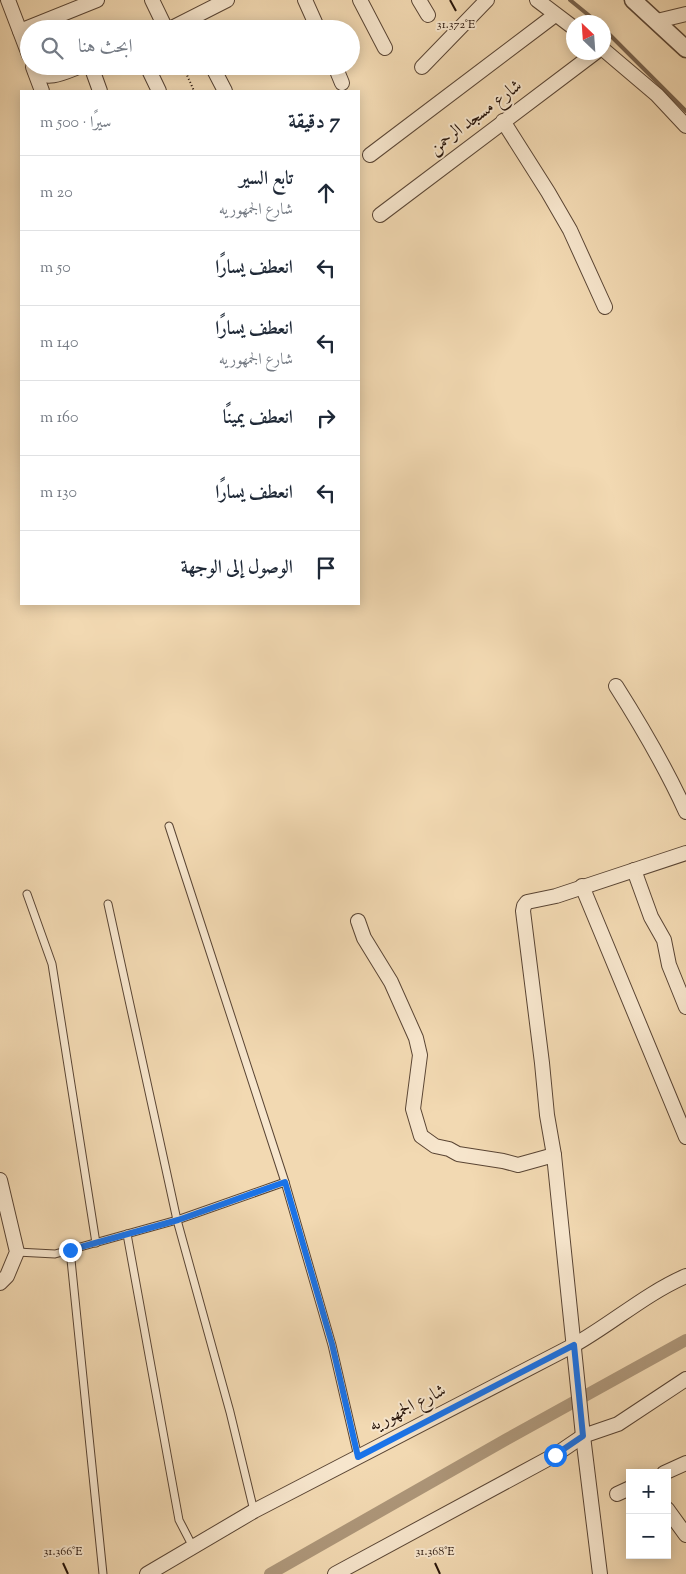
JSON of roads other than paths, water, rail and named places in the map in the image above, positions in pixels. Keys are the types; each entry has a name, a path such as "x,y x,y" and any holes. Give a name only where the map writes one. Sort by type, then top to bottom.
{"street":[{"path":"8,0 20,31"},
{"path":"47,20 97,0"},
{"path":"152,0 163,20"},
{"path":"198,20 227,0"},
{"path":"305,0 314,20"},
{"path":"360,0 385,48"},
{"path":"419,0 428,15"},
{"path":"422,67 487,0"},
{"path":"537,0 566,22"},
{"path":"633,0 686,48"},
{"path":"370,155 555,14"},
{"path":"657,21 686,14"},
{"path":"611,56 657,95 686,126"},
{"name":"شارع مسجد الرحمن","path":"380,215 585,60"},
{"path":"36,75 42,90"},
{"path":"95,75 100,90"},
{"path":"151,75 159,90"},
{"path":"216,75 224,90"},
{"path":"339,75 342,83"},
{"path":"503,121 566,222 605,306"},
{"path":"616,686 650,741 686,812"},
{"path":"600,1574 583,1436 554,1155 547,1116 523,910 527,902 556,896 686,853"},
{"path":"634,870 650,917 664,940 669,965 686,1007"},
{"path":"582,886 686,1136"},
{"path":"358,921 364,938 391,982 416,1038 420,1055 413,1109 421,1136 434,1146 449,1149 458,1154 518,1165 554,1155"},
{"path":"0,1180 17,1252 7,1276 0,1283"},
{"name":"شارع الجمهوريه","path":"147,1574 254,1511 358,1457 575,1351 640,1301 686,1276"},
{"path":"335,1574 555,1455 583,1436 618,1424 686,1380"},
{"path":"671,1470 686,1463"},
{"path":"671,1514 686,1535"}],"lane":[{"path":"168,826 285,1182 332,1344 358,1457"},
{"path":"27,894 52,964 96,1243"},
{"path":"108,904 178,1220 230,1412 254,1511"},
{"path":"17,1252 55,1254 178,1220 285,1182"},
{"path":"127,1234 178,1520 193,1547"},
{"path":"70,1250 103,1574"}],"waterway":[{"path":"570,0 588,15"},
{"path":"611,36 686,111"},
{"path":"270,1574 686,1340"}]}
